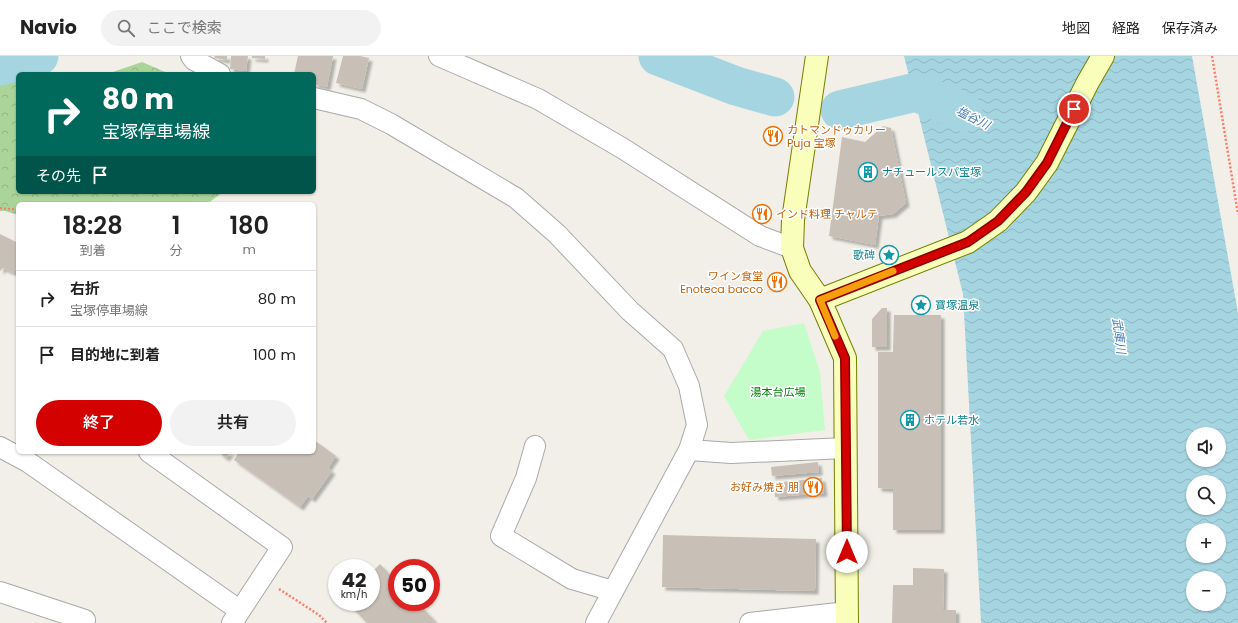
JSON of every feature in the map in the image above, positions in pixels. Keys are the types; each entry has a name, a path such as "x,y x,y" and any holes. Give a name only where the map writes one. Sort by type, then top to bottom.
{"main road":[{"path":"817,56 793,220 792,248 800,271 820,300 845,358 847,618"},
{"path":"820,300 968,242 998,221 1026,192 1047,163 1088,82 1104,56"}],"street":[{"path":"191,56 194,60 216,72"},
{"path":"439,56 538,99 622,148 760,236 792,248"},
{"path":"316,98 361,109 391,124 516,198 557,234 630,311 672,349 689,386 697,425 689,450 596,623"},
{"path":"534,446 526,478 501,536 572,579 613,591"},
{"path":"0,447 28,462 236,617 282,547 152,454"},
{"path":"689,450 731,453 846,448"},
{"path":"0,592 85,620 84,623"},
{"path":"750,623 847,618"}],"path":[{"path":"1212,56 1238,214"},
{"path":"0,208 16,210"},
{"path":"261,578 319,615 327,623"}],"green space":[{"path":"142,62 165,72 113,72"},
{"path":"0,82 16,82 16,194 220,194 210,202 16,202 16,214 0,211"},
{"name":"湯本台広場","path":"804,323 820,372 825,430 749,440 724,396 763,331"}],"water":[{"name":"武庫川","path":"904,56 1192,56 1238,313 1238,623 981,623 963,294"}],"building":[{"path":"215,56 227,56 227,60 214,58"},
{"path":"231,56 248,56 246,71 230,69"},
{"path":"252,56 265,56 265,59 252,58"},
{"path":"298,56 333,56 327,87 316,84 316,72 294,72"},
{"path":"343,56 360,56 369,58 362,89 336,83"},
{"name":"ナチュールスパ宝塚","path":"883,126 891,128 906,203 893,214 879,216 875,245 829,236 842,137 865,142"},
{"path":"0,234 16,242 16,268 14,273 3,268 0,271"},
{"path":"882,308 887,308 887,347 872,347 872,319"},
{"name":"ホテル若水","path":"894,315 941,315 941,530 893,530 893,489 878,488 878,352 893,352"},
{"path":"316,441 336,456 328,468 332,471 312,499 308,496 300,507 234,460 238,454 316,454"},
{"path":"221,454 229,454 226,458"},
{"path":"818,462 819,472 772,476 771,467"},
{"path":"822,478 824,493 775,497 774,483"},
{"path":"663,535 816,539 815,591 662,587"},
{"path":"380,564 388,572 388,611 426,611 437,623 367,623 356,611 380,611"},
{"path":"913,568 944,569 943,610 956,610 956,623 892,623 893,585 913,585"}],"waterway":[{"name":"塩谷川","path":"0,66 39,56"},
{"name":"塩谷川","path":"658,56 736,86 775,97"},
{"name":"塩谷川","path":"840,110 916,92 963,112"}],"slow traffic":[{"path":"835,336 820,300 893,271"}],"place":[{"name":"カトマンドゥカリー Puja 宝塚","path":"773,136"},
{"name":"ナチュールスパ宝塚","path":"868,172"},
{"name":"インド料理 チャルテ","path":"762,214"},
{"name":"歌碑","path":"889,255"},
{"name":"ワイン食堂 Enoteca bacco","path":"777,282"},
{"name":"寶塚温泉","path":"921,305"},
{"name":"ホテル若水","path":"910,420"},
{"name":"お好み焼き 朋","path":"813,487"}],"route":[{"path":"847,552 845,358 820,300 968,242 998,221 1026,192 1047,163 1074,109"}]}
